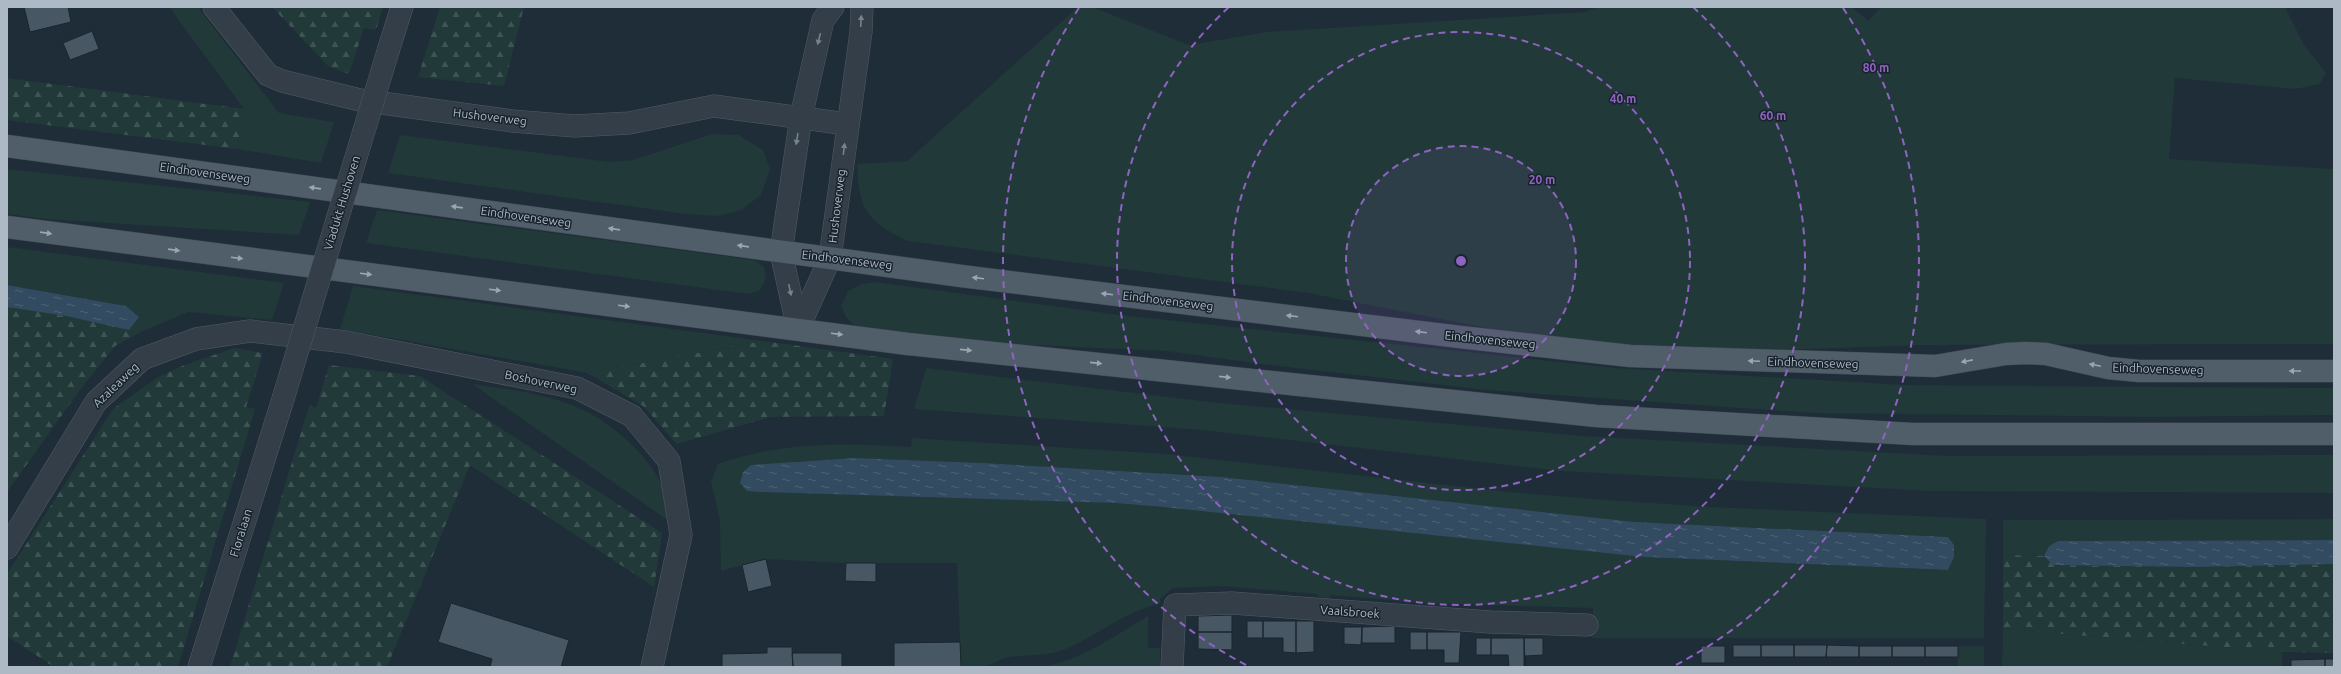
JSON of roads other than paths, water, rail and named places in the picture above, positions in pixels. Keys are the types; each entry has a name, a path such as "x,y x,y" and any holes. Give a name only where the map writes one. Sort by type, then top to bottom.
{"main road":[{"name":"Eindhovenseweg","path":"7,146 781,252 1444,335 1630,356 1935,366 2006,354 2026,353 2046,354 2108,368 2138,371 2334,371"},
{"path":"7,227 908,344 1596,416 1913,434 2334,434"}],"street":[{"name":"Hushoverweg","path":"214,7 268,75 282,81 360,100 512,121 575,126 629,123 714,106 847,124"},
{"name":"Viadukt Hushoven","path":"283,399 402,7"},
{"path":"798,330 781,252 801,117 823,20 833,7"},
{"name":"Hushoverweg","path":"798,330 830,258 847,124 861,32 862,7"},
{"name":"Azaleaweg","path":"7,548 96,402 142,359 196,340 250,331 346,342"},
{"name":"Boshoverweg","path":"346,342 577,388 632,416 669,461 681,535 652,667"},
{"name":"Floralaan","path":"199,667 283,399"},
{"name":"Vaalsbroek","path":"1172,667 1175,605 1232,603 1490,622 1587,625"}],"water":[{"path":"7,285 126,306 139,317 129,330 66,316 7,307"},
{"path":"854,458 984,463 1222,477 1635,522 1948,537 1954,545 1954,557 1948,570 1644,557 1115,503 760,492 747,491 740,483 743,472 751,465"},
{"path":"2334,540 2334,564 2195,567 2053,565 2044,556 2049,546 2058,541"}]}
